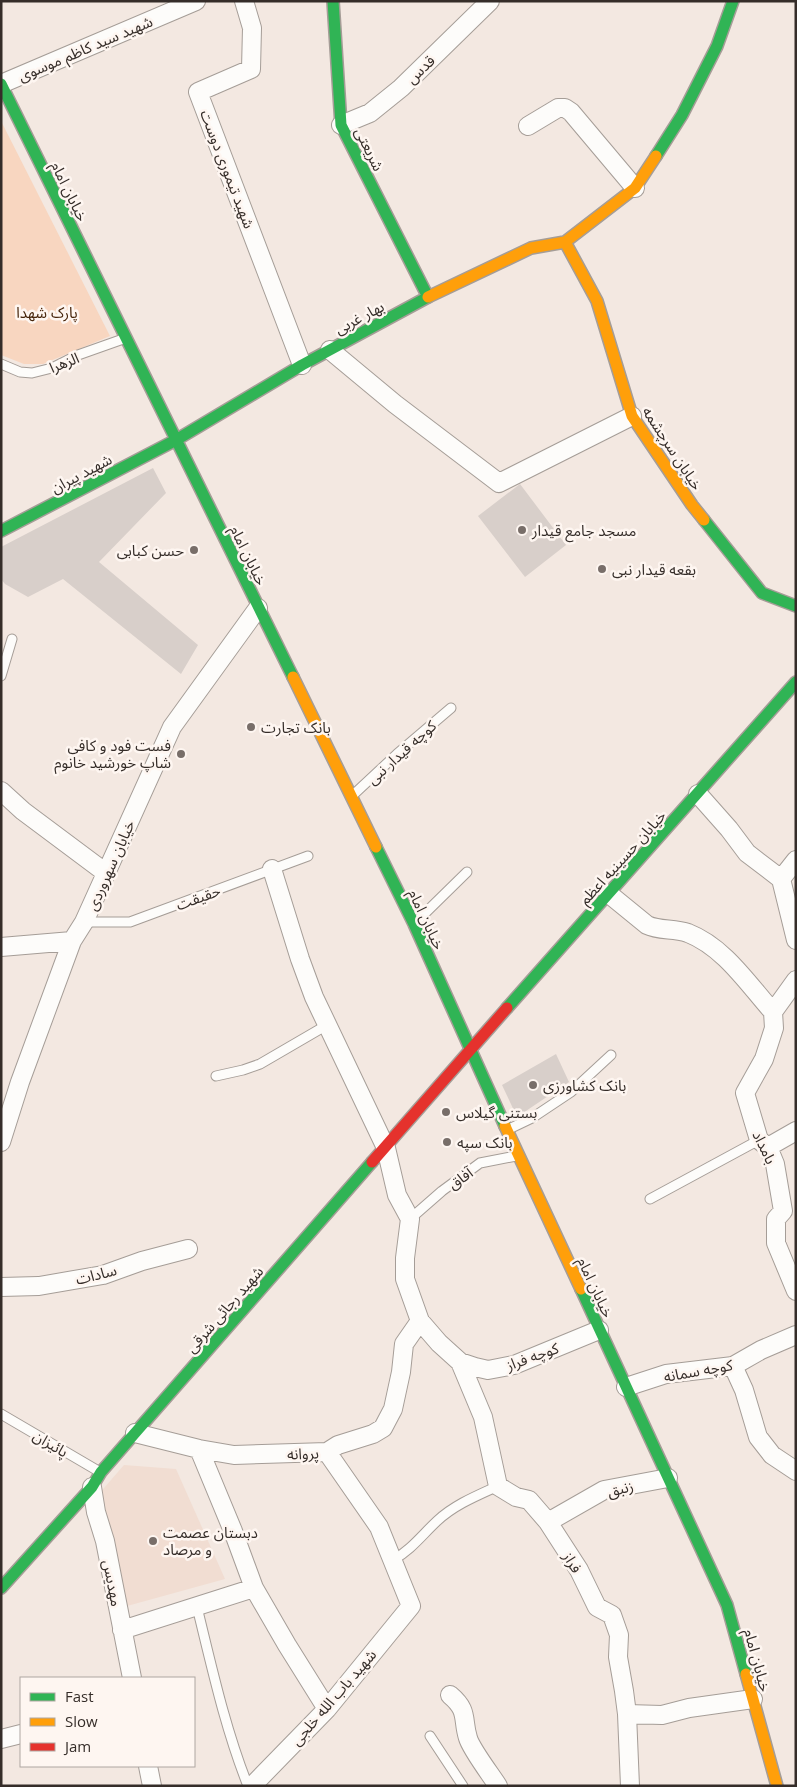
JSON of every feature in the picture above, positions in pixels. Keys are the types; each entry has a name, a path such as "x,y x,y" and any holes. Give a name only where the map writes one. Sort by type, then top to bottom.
{"street":[{"name":"شهید سید کاظم موسوی","path":"1,84 196,1"},
{"name":"شهید تیموری دوست","path":"244,1 252,28 251,69 198,92 302,366"},
{"name":"شریعتی","path":"333,1 341,125 428,297"},
{"name":"قدس","path":"341,125 370,113 401,88 490,1"},
{"path":"565,242 635,188 682,115 717,46 733,1"},
{"name":"خیابان امام","path":"1,84 414,924 470,1050 727,1606 778,1786"},
{"path":"528,126 558,108 566,108 635,188"},
{"name":"بهار غربی","path":"176,440 330,350 428,297 531,248 565,242"},
{"name":"خیابان سرچشمه","path":"565,242 598,301 632,416 692,505 762,593 796,606"},
{"path":"330,350 395,404 499,483 632,416"},
{"name":"شهید پیران","path":"1,532 176,440"},
{"name":"خیابان سهروردی","path":"1,1142 20,1082 72,940 84,922 172,727 258,608"},
{"name":"خیابان حسینیه اعظم","path":"470,1050 796,682"},
{"path":"1,791 23,811 106,873"},
{"path":"698,794 747,853 781,879 796,940"},
{"path":"781,879 796,860"},
{"path":"272,869 314,997 386,1148 398,1194 410,1219"},
{"path":"609,894 647,925 653,928 671,928 689,934 719,951 773,1012 796,980"},
{"path":"1,947 72,940"},
{"name":"بامداد","path":"773,1012 774,1028 764,1059 745,1093 764,1144 775,1164 783,1211 776,1219 776,1243 796,1291"},
{"name":"شهید رجائی شرقی","path":"1,1588 92,1487 101,1472 470,1050"},
{"path":"764,1144 796,1131"},
{"name":"کوچه فراز","path":"410,1219 405,1258 405,1278 420,1321 460,1362 475,1368 488,1370 514,1365 599,1330"},
{"name":"سادات","path":"1,1287 39,1286 103,1275 142,1261 188,1250"},
{"name":"پروانه","path":"135,1433 199,1450 234,1455 327,1452 338,1445 373,1434 383,1428 393,1409 401,1372 404,1344 420,1321"},
{"name":"کوچه سمانه","path":"626,1386 666,1374 733,1366 761,1350 796,1334"},
{"path":"460,1362 483,1417 498,1486"},
{"path":"733,1366 744,1390 758,1437 772,1455 796,1471"},
{"path":"199,1450 233,1531 254,1588 327,1709"},
{"path":"327,1452 379,1527 393,1560"},
{"name":"زنبق","path":"548,1522 604,1490 668,1478"},
{"name":"فراز","path":"498,1486 516,1497 529,1500 548,1522 579,1570 597,1607 612,1615 619,1635 618,1657 627,1714 630,1786"},
{"name":"مهدیس","path":"92,1487 96,1512 105,1541 132,1677"},
{"name":"شهید باب الله خلجی","path":"252,1786 327,1709 411,1606 393,1560"},
{"path":"122,1630 254,1588"},
{"path":"450,1695 458,1702 462,1710 466,1720 468,1739 498,1786"},
{"path":"627,1714 662,1715 689,1708 753,1699"},
{"path":"1,1739 20,1734"},
{"path":"148,1767 152,1786"}],"lane":[{"name":"الزهرا","path":"1,364 20,372 32,373 52,368 78,355 126,338"},
{"path":"1,676 12,639"},
{"name":"کوچه قیدار نبی","path":"351,797 397,754 451,708"},
{"name":"حقیقت","path":"84,922 130,922 308,856"},
{"path":"414,924 467,872"},
{"path":"216,1076 260,1064 327,1025"},
{"path":"507,1130 532,1118 571,1092 611,1055"},
{"path":"650,1200 764,1144"},
{"name":"آفاق","path":"410,1219 442,1191 480,1163 519,1155"},
{"name":"پائیزان","path":"1,1414 101,1472"},
{"path":"393,1560 404,1554 437,1521 464,1501 498,1486"},
{"path":"197,1607 223,1714 234,1751 248,1786"},
{"path":"430,1736 463,1786"}],"shaded area":[{"name":"دبستان عصمت و مرصاد","path":"124,1465 176,1469 225,1579 109,1611 91,1503"}],"green space":[{"name":"پارک شهدا","path":"1,121 110,336 43,364 24,364 1,355"}],"building":[{"path":"153,468 166,493 99,562 198,645 181,674 63,579 28,597 5,584 1,579 1,547"},
{"name":"مسجد جامع قیدار","path":"520,484 566,545 525,577 478,516"},
{"name":"بانک کشاورزی","path":"556,1054 569,1082 517,1117 502,1085"}],"traffic: fast":[{"path":"333,1 341,125 428,297"},
{"path":"656,156 682,115 717,46 733,1"},
{"path":"1,84 293,677"},
{"path":"1,531 176,440 302,365 428,297"},
{"path":"704,520 762,593 796,606"},
{"path":"507,1008 796,682"},
{"path":"376,847 414,924 505,1126"},
{"path":"1,1588 92,1487 101,1472 372,1162"},
{"path":"581,1289 727,1605 746,1674"}],"traffic: slow":[{"path":"428,297 531,248 565,242 635,188 656,156"},
{"path":"565,242 597,301 632,416 704,520"},
{"path":"293,677 376,847"},
{"path":"505,1126 581,1289"},
{"path":"746,1674 777,1786"}],"traffic: jam":[{"path":"372,1162 507,1008"}],"place":[{"name":"مسجد جامع قیدار","path":"522,530"},
{"name":"حسن کبابی","path":"194,550"},
{"name":"بقعه قیدار نبی","path":"602,569"},
{"name":"بانک تجارت","path":"251,727"},
{"name":"فست فود و کافی شاپ خورشید خانوم","path":"181,754"},
{"name":"بانک کشاورزی","path":"533,1085"},
{"name":"بستنی گیلاس","path":"446,1112"},
{"name":"بانک سپه","path":"447,1142"},
{"name":"دبستان عصمت و مرصاد","path":"153,1541"}]}
